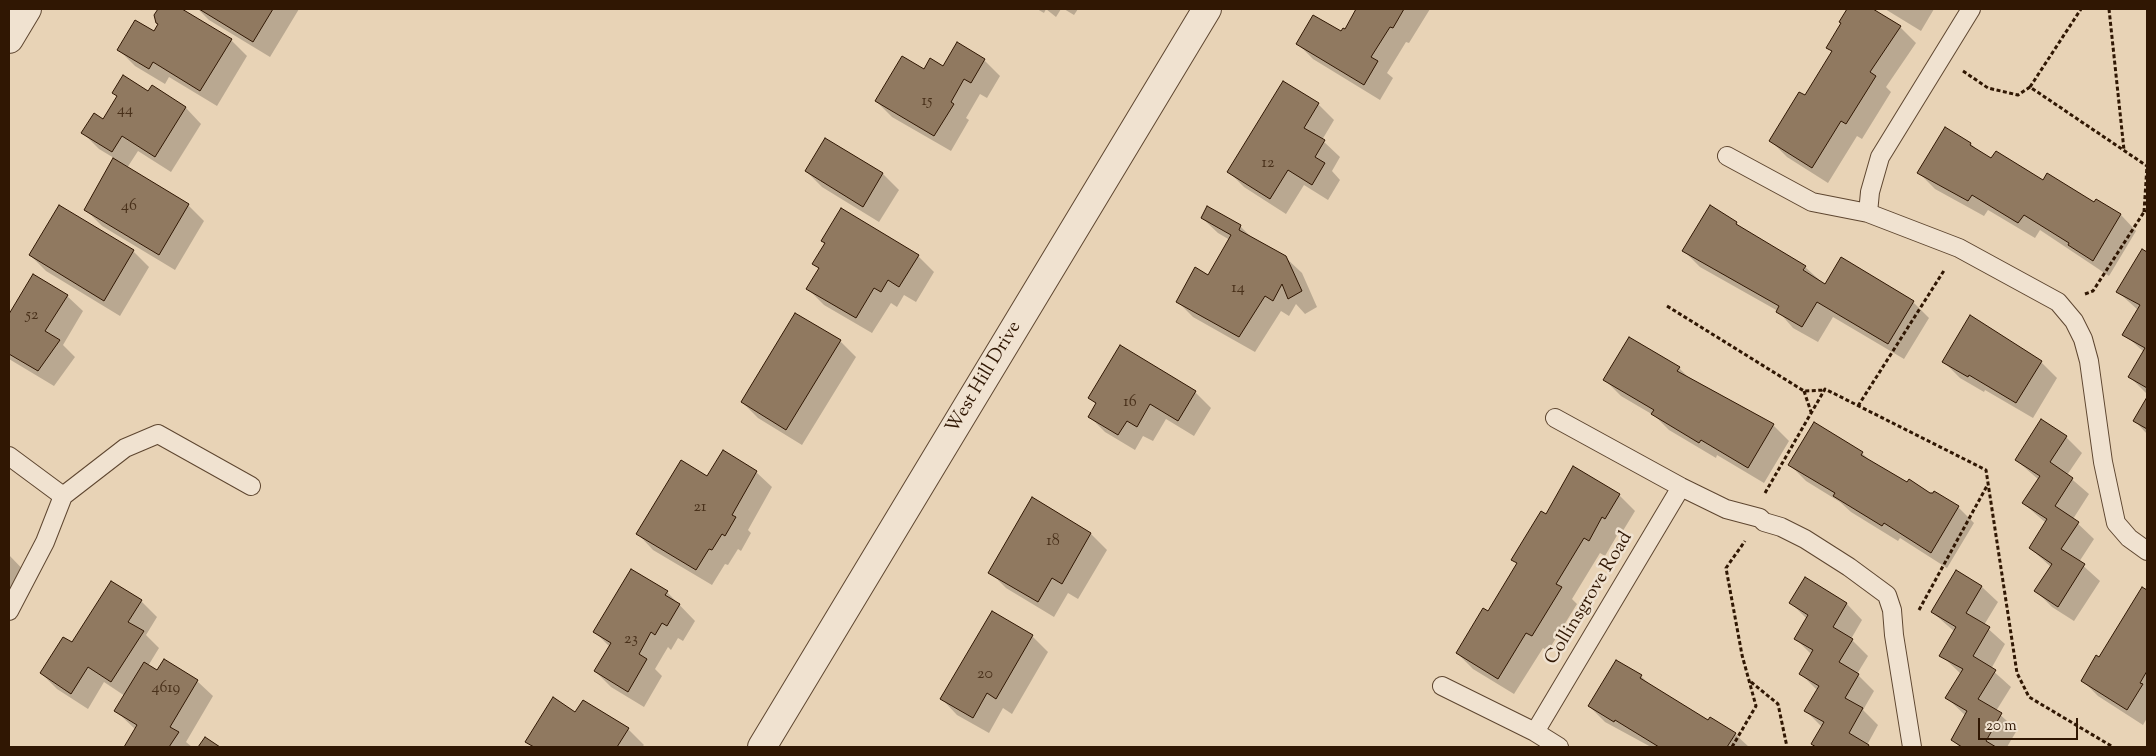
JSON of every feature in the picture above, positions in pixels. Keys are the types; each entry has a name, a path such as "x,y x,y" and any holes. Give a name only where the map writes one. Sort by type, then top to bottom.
{"street":[{"path":"9,39 27,9"},
{"name":"West Hill Drive","path":"762,747 1207,9"}],"lane":[{"path":"1868,213 1870,192 1880,157 1970,9"},
{"path":"1727,156 1812,202 1868,213 1959,248 2058,302 2074,321 2083,339 2089,361 2103,462 2116,523 2129,538 2147,551"},
{"path":"1554,418 1681,487 1726,509 1760,518 1764,522 1781,527 1805,539 1886,595 1892,610 1894,635 1912,747"},
{"path":"9,611 45,542 63,496 125,448 158,434 251,486"},
{"path":"9,456 63,496"},
{"name":"Collinsgrove Road","path":"1535,732 1681,487"},
{"path":"1442,686 1535,732 1559,747"}],"path":[{"path":"1941,57 1988,88 2018,95 2030,87 2081,9"},
{"path":"2110,9 2124,150"},
{"path":"2030,87 2147,166 2146,212 2092,291 2058,302"},
{"path":"1858,406 1959,248"},
{"path":"1667,306 1804,391 1825,390"},
{"path":"1804,391 1812,413"},
{"path":"1894,635 1913,622 1988,483"},
{"path":"1750,681 1778,704 1787,747"}],"building":[{"path":"158,9 182,9 232,39 200,91 153,62 149,69 117,50 135,20 154,31 158,24 154,15"},
{"path":"199,9 273,9 253,42"},
{"path":"1356,9 1404,9 1393,28 1390,27 1371,57 1378,61 1364,85 1296,44 1313,15 1341,31 1343,28 1345,29"},
{"path":"1847,9 1873,9 1901,26 1870,72 1876,76 1846,124 1841,121 1812,168 1769,141 1799,92 1805,95 1832,51 1826,48"},
{"path":"957,42 985,59 971,83 964,79 951,102 954,104 934,136 875,101 902,56 924,69 930,58 943,66"},
{"path":"123,75 148,91 152,85 186,107 155,157 122,136 112,152 81,133 94,113 103,119 117,96 112,93"},
{"path":"1283,81 1319,103 1304,128 1325,140 1315,157 1325,163 1312,185 1288,170 1270,199 1227,172"},
{"path":"1945,127 1991,158 1996,151 2043,180 2047,173 2094,202 2096,199 2121,214 2093,261 2068,245 2069,243 2024,215 2018,223 1972,195 1968,201 1917,173"},
{"path":"825,138 883,173 863,207 805,171"},
{"path":"113,158 189,204 159,255 84,210"},
{"path":"59,205 134,250 104,301 29,255"},
{"path":"1710,205 1737,222 1736,224 1806,266 1803,270 1825,284 1841,257 1914,301 1888,344 1817,302 1802,327 1776,312 1779,306 1682,251"},
{"path":"1207,206 1241,225 1239,230 1286,256 1302,291 1288,299 1282,284 1273,301 1265,296 1239,337 1176,302 1195,267 1208,275 1231,235 1201,218"},
{"path":"841,208 919,255 899,287 888,280 881,292 874,288 856,318 806,289 819,268 812,264 825,243 821,241"},
{"path":"2142,249 2147,252 2147,388 2128,377 2145,348 2122,335 2140,305 2116,292"},
{"path":"33,274 68,295 45,331 60,340 38,371 9,354 9,314"},
{"path":"795,313 841,340 786,430 741,402"},
{"path":"1970,315 2042,361 2016,403 1969,375 1968,377 1942,362"},
{"path":"1629,337 1680,367 1677,371 1774,424 1748,468 1701,440 1699,443 1651,414 1654,410 1603,380"},
{"path":"1120,345 1196,391 1178,421 1150,404 1137,427 1127,421 1118,435 1088,417 1096,403 1088,398"},
{"path":"2147,397 2147,429 2133,421"},
{"path":"2041,419 2067,436 2050,462 2073,478 2055,506 2079,522 2061,549 2085,564 2058,607 2034,591 2052,564 2029,548 2047,519 2022,503 2040,476 2015,460"},
{"path":"1814,422 1863,452 1861,455 1907,482 1909,479 1930,493 1934,491 1959,506 1931,553 1884,523 1882,526 1833,496 1835,493 1788,465"},
{"path":"723,450 757,471 732,515 736,517 725,536 722,534 712,550 709,549 696,570 636,534 681,460 707,476"},
{"path":"1573,466 1620,494 1605,519 1602,517 1589,541 1584,538 1556,584 1562,587 1532,636 1526,633 1498,679 1456,653 1483,608 1488,611 1517,563 1511,560 1541,511 1546,514"},
{"path":"1032,497 1091,533 1062,584 1052,578 1038,602 988,573"},
{"path":"631,569 668,591 665,595 680,604 667,626 662,623 655,635 651,632 639,654 647,659 628,692 594,671 611,643 593,632"},
{"path":"1956,570 1982,586 1966,613 1990,627 1973,656 1996,670 1978,699 2002,713 1986,741 1996,747 1962,747 1951,740 1967,711 1945,698 1963,669 1939,656 1956,627 1931,612"},
{"path":"1805,577 1847,603 1833,627 1853,639 1839,662 1859,674 1845,698 1863,708 1849,733 1869,745 1868,747 1816,747 1811,744 1824,722 1804,711 1819,686 1799,674 1813,650 1794,639 1808,615 1789,603"},
{"path":"111,581 142,600 128,622 144,631 111,682 88,667 71,694 40,673 63,637 72,642"},
{"path":"2142,587 2147,590 2147,671 2140,683 2143,684 2127,710 2081,681 2096,655 2099,657"},
{"path":"992,611 1033,635 996,699 987,693 973,718 940,699"},
{"path":"164,659 198,680 170,727 179,732 169,747 124,747 137,725 114,711 144,662 157,670"},
{"path":"1616,660 1642,675 1640,678 1708,720 1710,717 1736,733 1727,747 1659,747 1588,706"},
{"path":"553,697 575,712 583,700 629,728 617,747 534,747 525,742"},
{"path":"205,737 220,747 198,747"}]}
